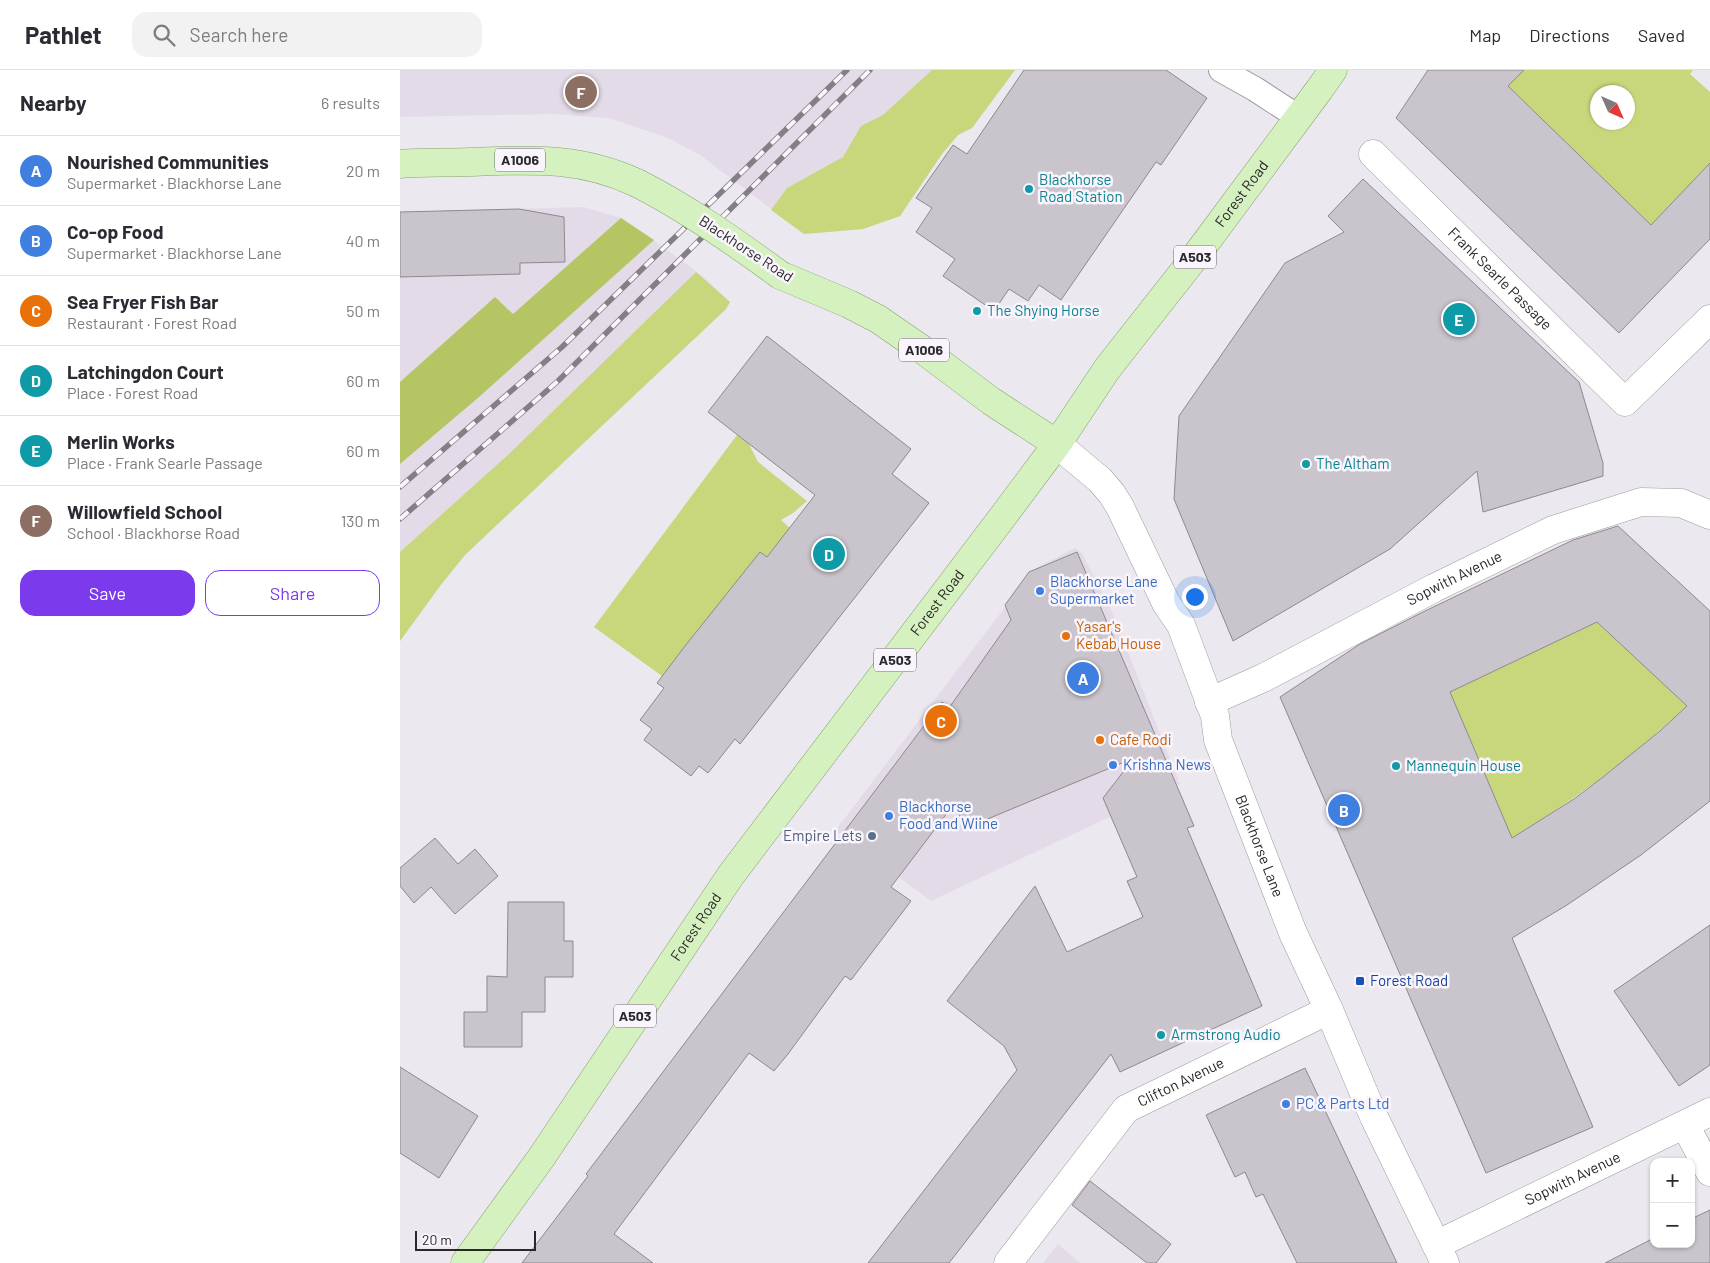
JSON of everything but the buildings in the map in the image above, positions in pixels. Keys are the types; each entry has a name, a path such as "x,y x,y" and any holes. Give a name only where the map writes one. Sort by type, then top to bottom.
{"main road":[{"name":"Forest Road","path":"465,1263 541,1158 731,875 999,523 1057,444 1107,368 1195,257 1332,70"},
{"name":"Blackhorse Road","path":"400,164 526,160 554,161 591,166 615,173 676,204 742,246 780,275 849,304 878,319 991,400 1057,444"}],"street":[{"name":"Frank Searle Passage","path":"1373,154 1625,402 1710,319"},
{"name":"Blackhorse Lane","path":"1057,444 1100,480 1112,494 1166,603 1181,625 1215,716 1221,749 1293,933 1329,1010 1374,1117 1441,1254"},
{"name":"Sopwith Avenue","path":"1209,702 1263,678 1434,588 1553,530 1641,502 1681,503 1710,515"},
{"name":"Clifton Avenue","path":"1008,1263 1126,1109 1329,1010"},
{"name":"Sopwith Avenue","path":"1441,1254 1710,1112"},
{"path":"1685,1125 1710,1172"}],"lane":[{"path":"1221,70 1298,117"}],"shaded area":[{"path":"400,70 1015,70 972,128 958,135 942,154 900,216 863,229 804,234 700,155 668,138 609,118 553,114 400,117"},
{"path":"584,207 621,218 704,277 730,302 726,309 465,555 400,641 400,212"},
{"path":"1075,548 1082,553 1113,614 1180,784 931,901 835,831 1034,569"},
{"path":"1058,1244 1080,1263 1043,1263"}],"green space":[{"path":"932,70 1015,70 972,128 958,135 942,154 900,216 863,229 804,234 771,210 787,188 843,157 861,126 883,115"},
{"path":"1524,70 1693,70 1690,74 1710,92 1710,163 1651,225 1508,86"},
{"path":"621,218 654,240 479,397 400,464 400,382 495,297 513,314"},
{"path":"696,272 730,302 726,309 465,555 400,641 400,552 509,454"},
{"path":"737,435 749,444 758,462 807,501 781,520 790,528 767,557 760,552 662,676 594,627"},
{"path":"1597,622 1687,706 1603,776 1512,838 1450,692"}],"railway":[{"path":"400,487 562,347 847,70"},
{"path":"400,519 558,381 870,70"}],"place":[{"name":"Willowfield School","path":"581,92"},
{"name":"Blackhorse Road Station","path":"1029,189"},
{"name":"The Shying Horse","path":"977,311"},
{"name":"Merlin Works","path":"1459,319"},
{"name":"The Altham","path":"1306,464"},
{"name":"Latchingdon Court","path":"829,554"},
{"name":"Blackhorse Lane Supermarket","path":"1040,591"},
{"name":"Yasar's Kebab House","path":"1066,636"},
{"name":"Nourished Communities","path":"1083,678"},
{"name":"Sea Fryer Fish Bar","path":"941,721"},
{"name":"Cafe Rodi","path":"1100,740"},
{"name":"Krishna News","path":"1113,765"},
{"name":"Mannequin House","path":"1396,766"},
{"name":"Co-op Food","path":"1344,810"},
{"name":"Blackhorse Food and Wiine","path":"889,816"},
{"name":"Empire Lets","path":"872,836"},
{"name":"Forest Road","path":"1360,981"},
{"name":"Armstrong Audio","path":"1161,1035"},
{"name":"PC & Parts Ltd","path":"1286,1104"}]}
